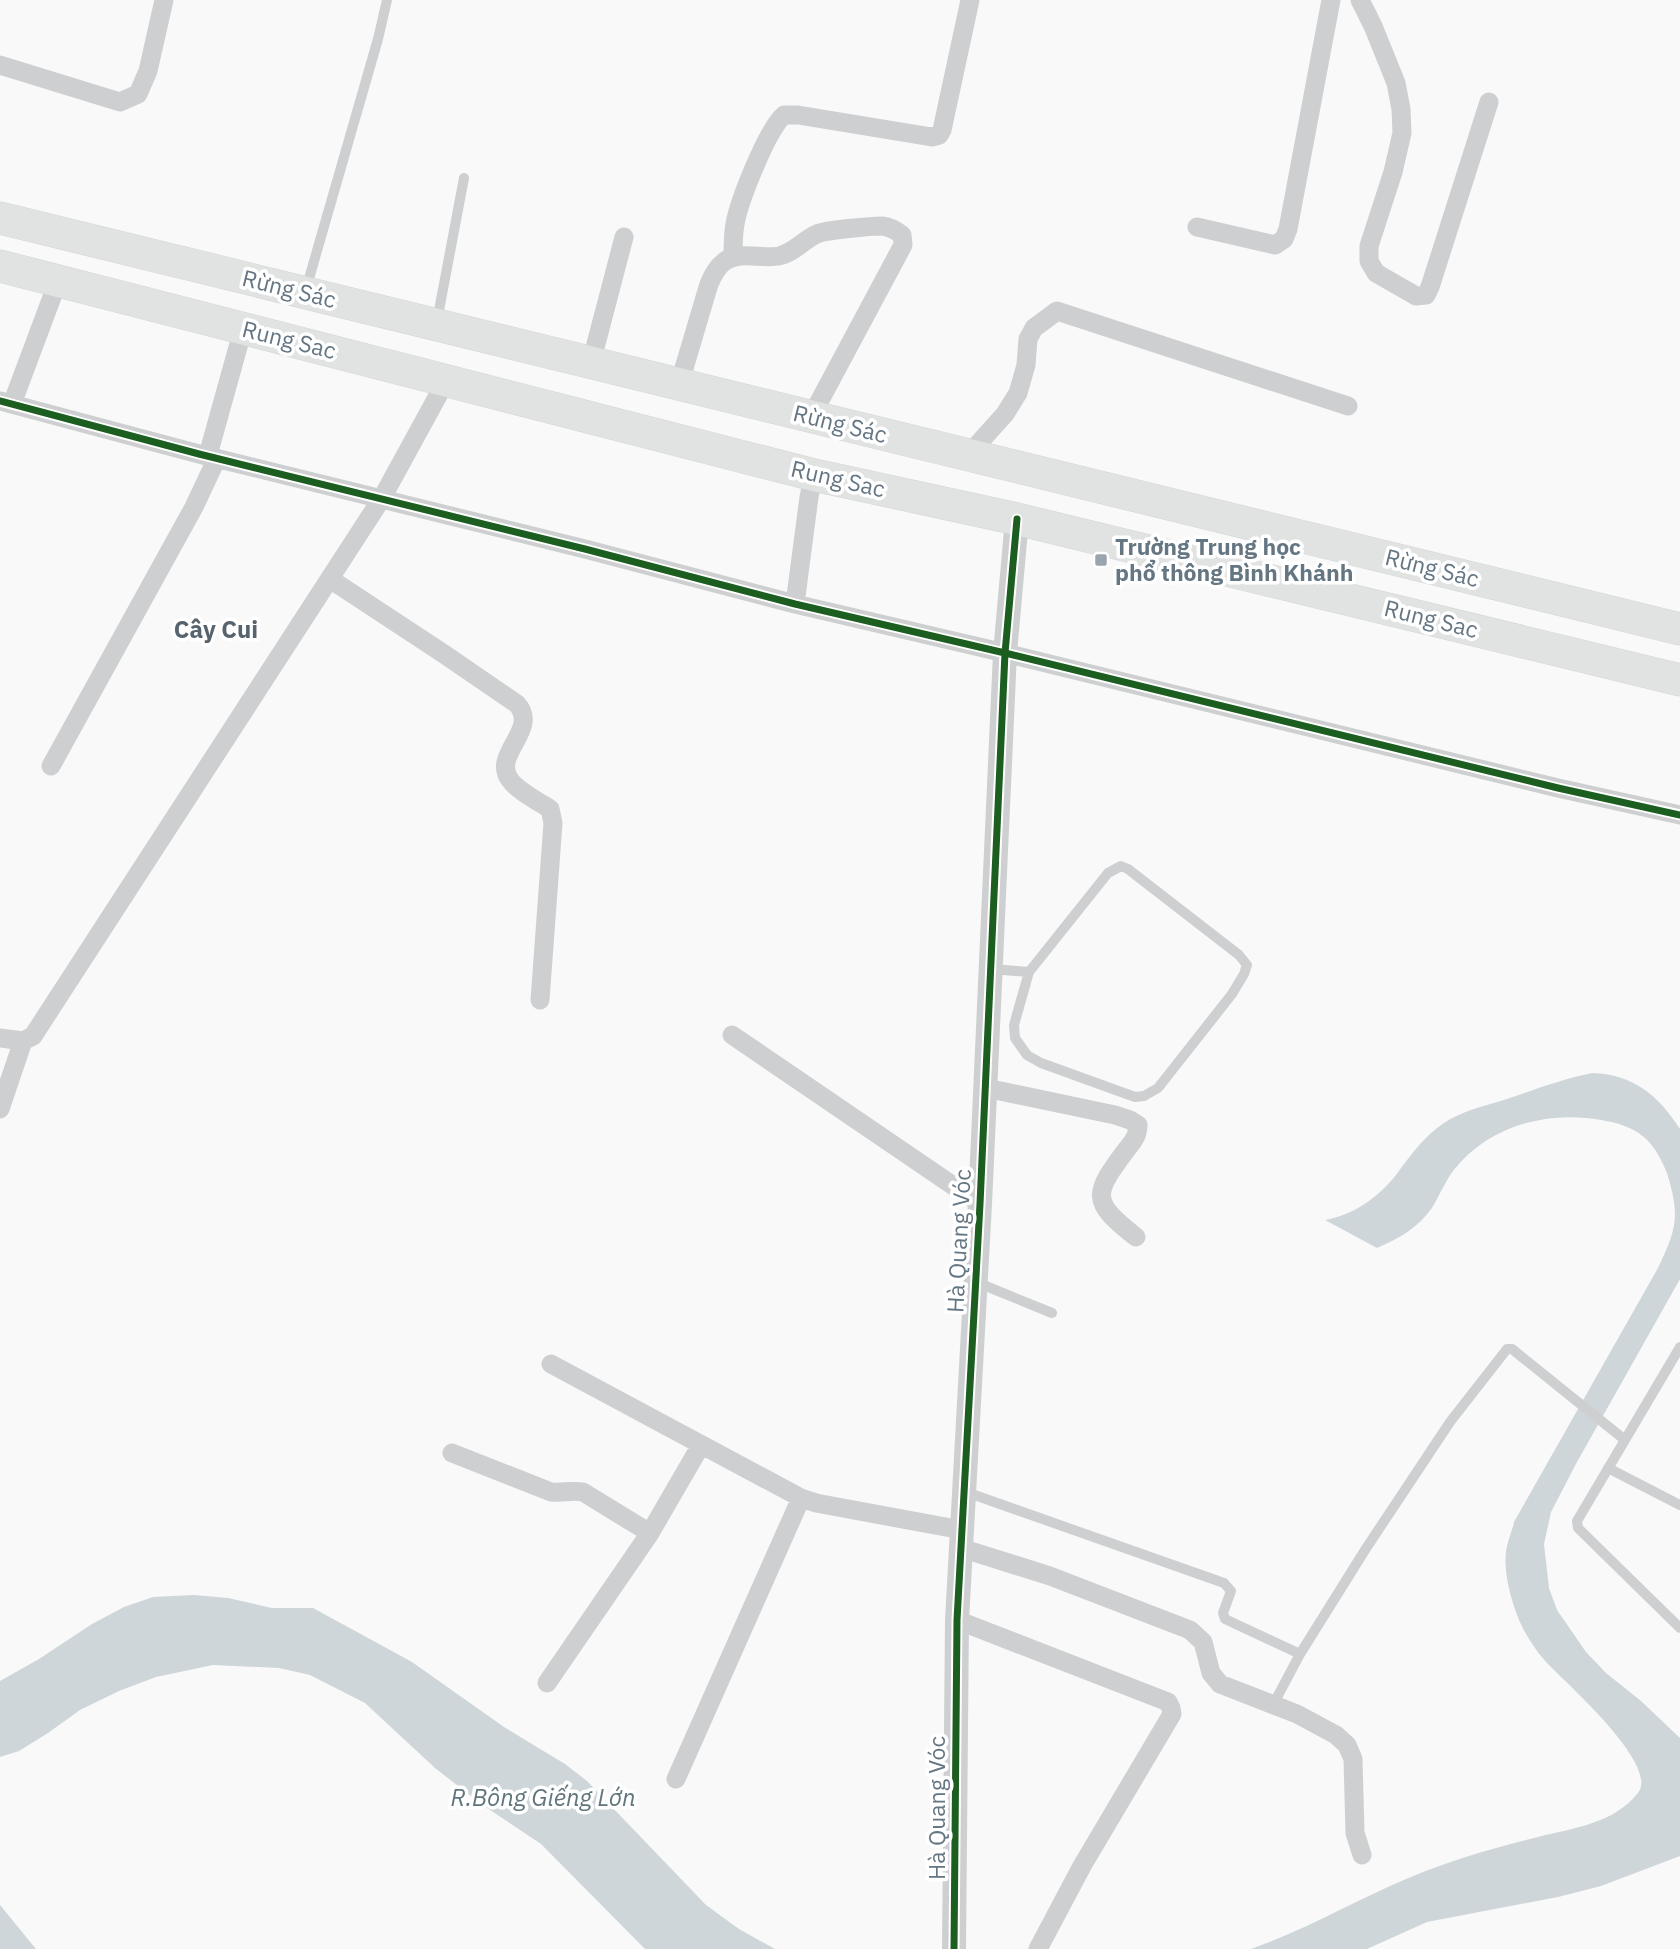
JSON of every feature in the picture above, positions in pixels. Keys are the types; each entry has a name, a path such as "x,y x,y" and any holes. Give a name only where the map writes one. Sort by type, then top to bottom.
{"main road":[{"name":"Rừng Sác","path":"0,218 1680,629"},
{"name":"Rung Sac","path":"0,267 54,292 812,486 1017,527 1680,680"},
{"path":"1017,527 1026,468"}],"street":[{"path":"0,65 120,102 138,94 148,71 164,0"},
{"path":"733,257 735,223 740,206 772,128 784,115 932,137 939,135 970,0"},
{"path":"1197,227 1275,245 1284,239 1331,0"},
{"path":"1360,0 1396,83 1402,133 1393,172 1369,246 1369,261 1376,273 1416,296 1426,295 1430,286 1489,102"},
{"path":"679,385 709,284 716,269 723,262 733,257 782,255 794,250 814,235 827,231 882,226 895,229 902,235 902,244 811,417"},
{"path":"591,363 624,237"},
{"path":"54,292 19,384 6,402 795,604 1680,815"},
{"path":"968,455 1005,414 1018,393 1026,365 1028,339 1034,328 1058,311 1348,406"},
{"path":"51,766 194,508 213,456 215,432 239,340"},
{"path":"0,1038 23,1041 33,1036 382,498 440,391"},
{"path":"795,604 812,486"},
{"name":"Hà Quang Vóc","path":"954,1939 957,1620 986,1088 1005,653 1017,527"},
{"path":"330,579 444,654 517,704 523,711 521,730 505,765 506,772 510,781 550,809 553,823 540,1000"},
{"path":"732,1035 980,1204"},
{"path":"0,1110 23,1041"},
{"path":"986,1088 1115,1115 1130,1119 1138,1125 1138,1134 1108,1175 1100,1195 1103,1205 1136,1237"},
{"path":"551,1364 801,1498 962,1539 1190,1630 1203,1642 1211,1673 1220,1684 1297,1714 1336,1735 1347,1745 1353,1759 1356,1833 1362,1855"},
{"path":"548,1684 650,1533 701,1445"},
{"path":"452,1453 551,1492 583,1492 650,1533"},
{"path":"676,1779 801,1498"},
{"path":"957,1620 1168,1702 1171,1708 1172,1714 1082,1866 1038,1949"}],"lane":[{"path":"305,293 387,0"},
{"path":"437,326 464,178"},
{"path":"1121,866 1239,955 1247,965 1233,994 1158,1088 1144,1096 1135,1097 1041,1063 1027,1055 1015,1038 1014,1025 1029,972 1093,890 1108,873 1121,866"},
{"path":"991,969 1029,972"},
{"path":"976,1282 1052,1313"},
{"path":"1680,1348 1577,1519 1577,1525 1680,1628"},
{"path":"1273,1705 1300,1654 1365,1550 1450,1422 1507,1349 1512,1349 1625,1440"},
{"path":"1608,1468 1680,1505"},
{"path":"964,1491 1224,1583 1231,1591 1223,1613 1225,1619 1300,1654"}],"water":[{"path":"1592,1073 1620,1078 1644,1089 1663,1106 1680,1129 1680,1279 1551,1512 1544,1544 1549,1588 1557,1610 1586,1652 1680,1738 1680,1856 1601,1886 1427,1922 1367,1949 1251,1949 1438,1866 1605,1818 1617,1812 1638,1793 1641,1780 1636,1764 1624,1745 1591,1706 1545,1661 1526,1634 1510,1594 1506,1562 1514,1522 1658,1268 1673,1232 1674,1200 1662,1161 1649,1142 1625,1126 1581,1117 1540,1120 1501,1132 1467,1155 1450,1175 1426,1215 1407,1232 1385,1245 1377,1248 1325,1220 1355,1210 1373,1198 1389,1183 1424,1140 1451,1119 1473,1109"},
{"name":"R.Bông Giếng Lớn","path":"194,1595 228,1598 272,1608 313,1608 412,1662 587,1781 706,1905 739,1929 775,1949 645,1949 541,1844 481,1804 435,1768 365,1703 310,1675 279,1668 213,1665 156,1677 80,1710 19,1751 0,1757 0,1681 124,1607 153,1597"},
{"path":"0,1905 36,1949 0,1949"}],"cycle path":[{"path":"0,401 199,454 795,604 1680,815"},
{"path":"954,1949 957,1620 980,1204 1005,653 1017,519"}],"place":[{"name":"Trường Trung học phổ thông Bình Khánh","path":"1101,560"}],"district":[{"name":"Cây Cui","path":"216,630"}]}
